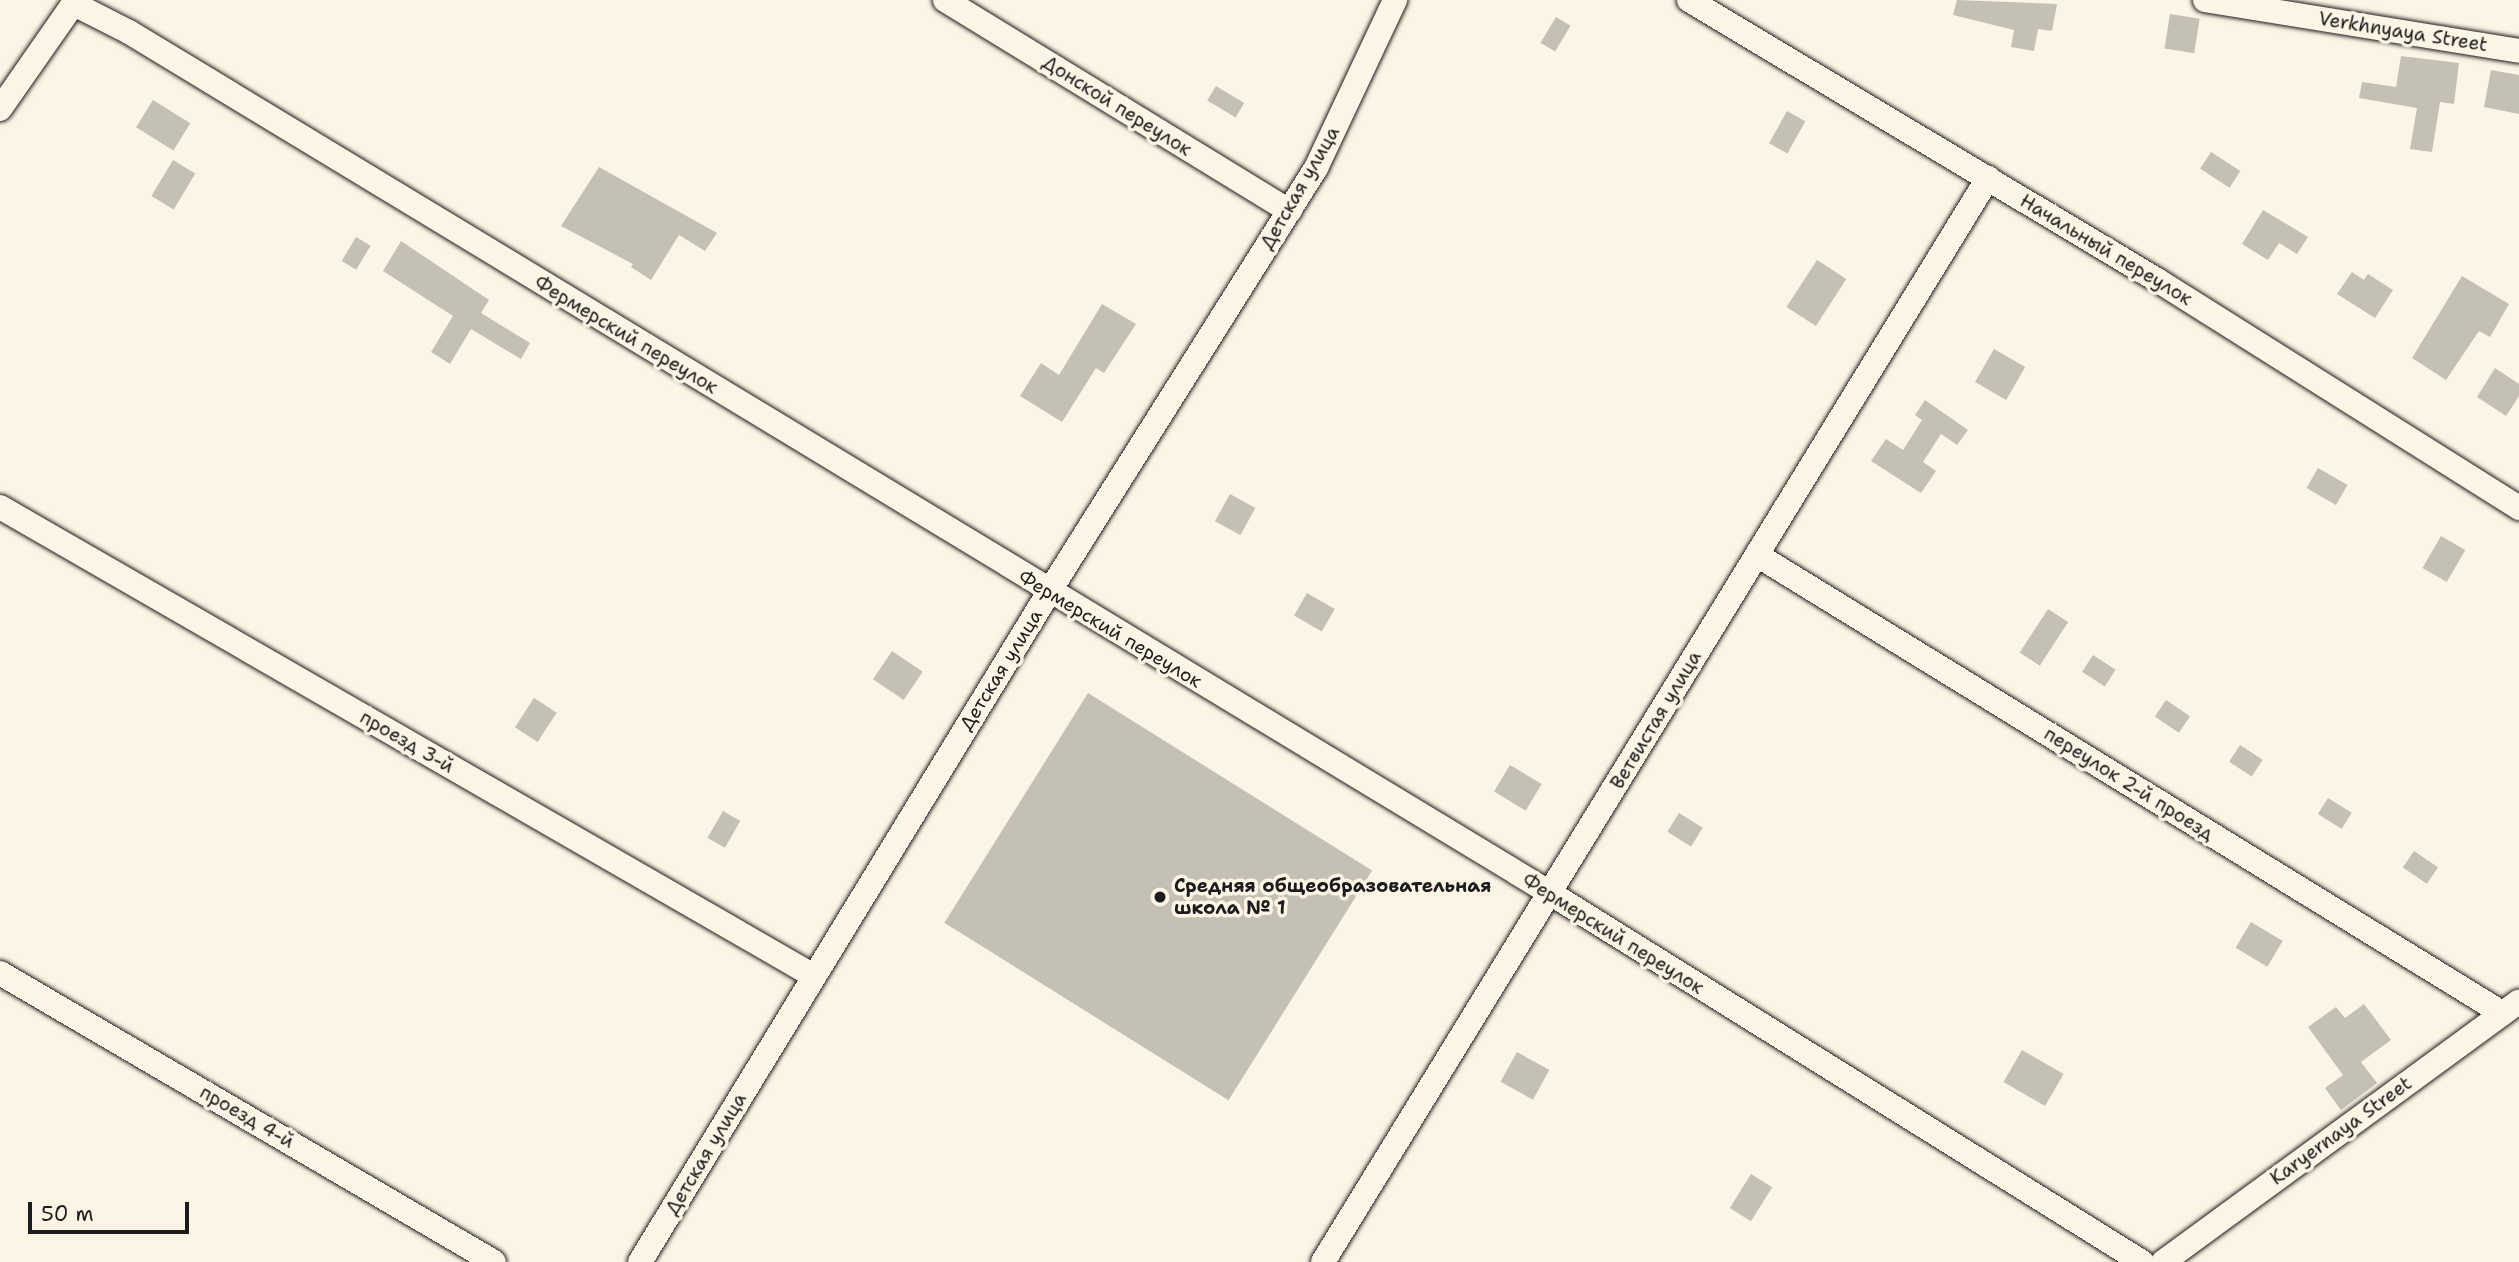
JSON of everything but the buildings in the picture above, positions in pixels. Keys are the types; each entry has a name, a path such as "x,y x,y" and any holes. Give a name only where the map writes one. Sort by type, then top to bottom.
{"street":[{"name":"Донской переулок","path":"945,0 1289,211"},
{"name":"Детская улица","path":"640,1262 1049,592 1316,168 1395,0"},
{"name":"Начальный переулок","path":"1689,0 1988,178 2519,508"},
{"name":"Verkhnyaya Street","path":"2205,0 2519,51"},
{"path":"0,109 75,2"},
{"name":"Фермерский переулок","path":"75,2 129,32 1049,592 1550,893 2142,1262"},
{"name":"Ветвистая улица","path":"1323,1262 1988,178"},
{"name":"проезд 3-й","path":"0,507 814,976"},
{"name":"переулок 2-й проезд","path":"1757,555 2510,1007"},
{"name":"проезд 4-й","path":"0,972 494,1262"},
{"name":"Karyernaya Street","path":"2163,1262 2510,1007"}],"place":[{"name":"Средняя общеобразовательная школа № 1","path":"1160,897"}]}
